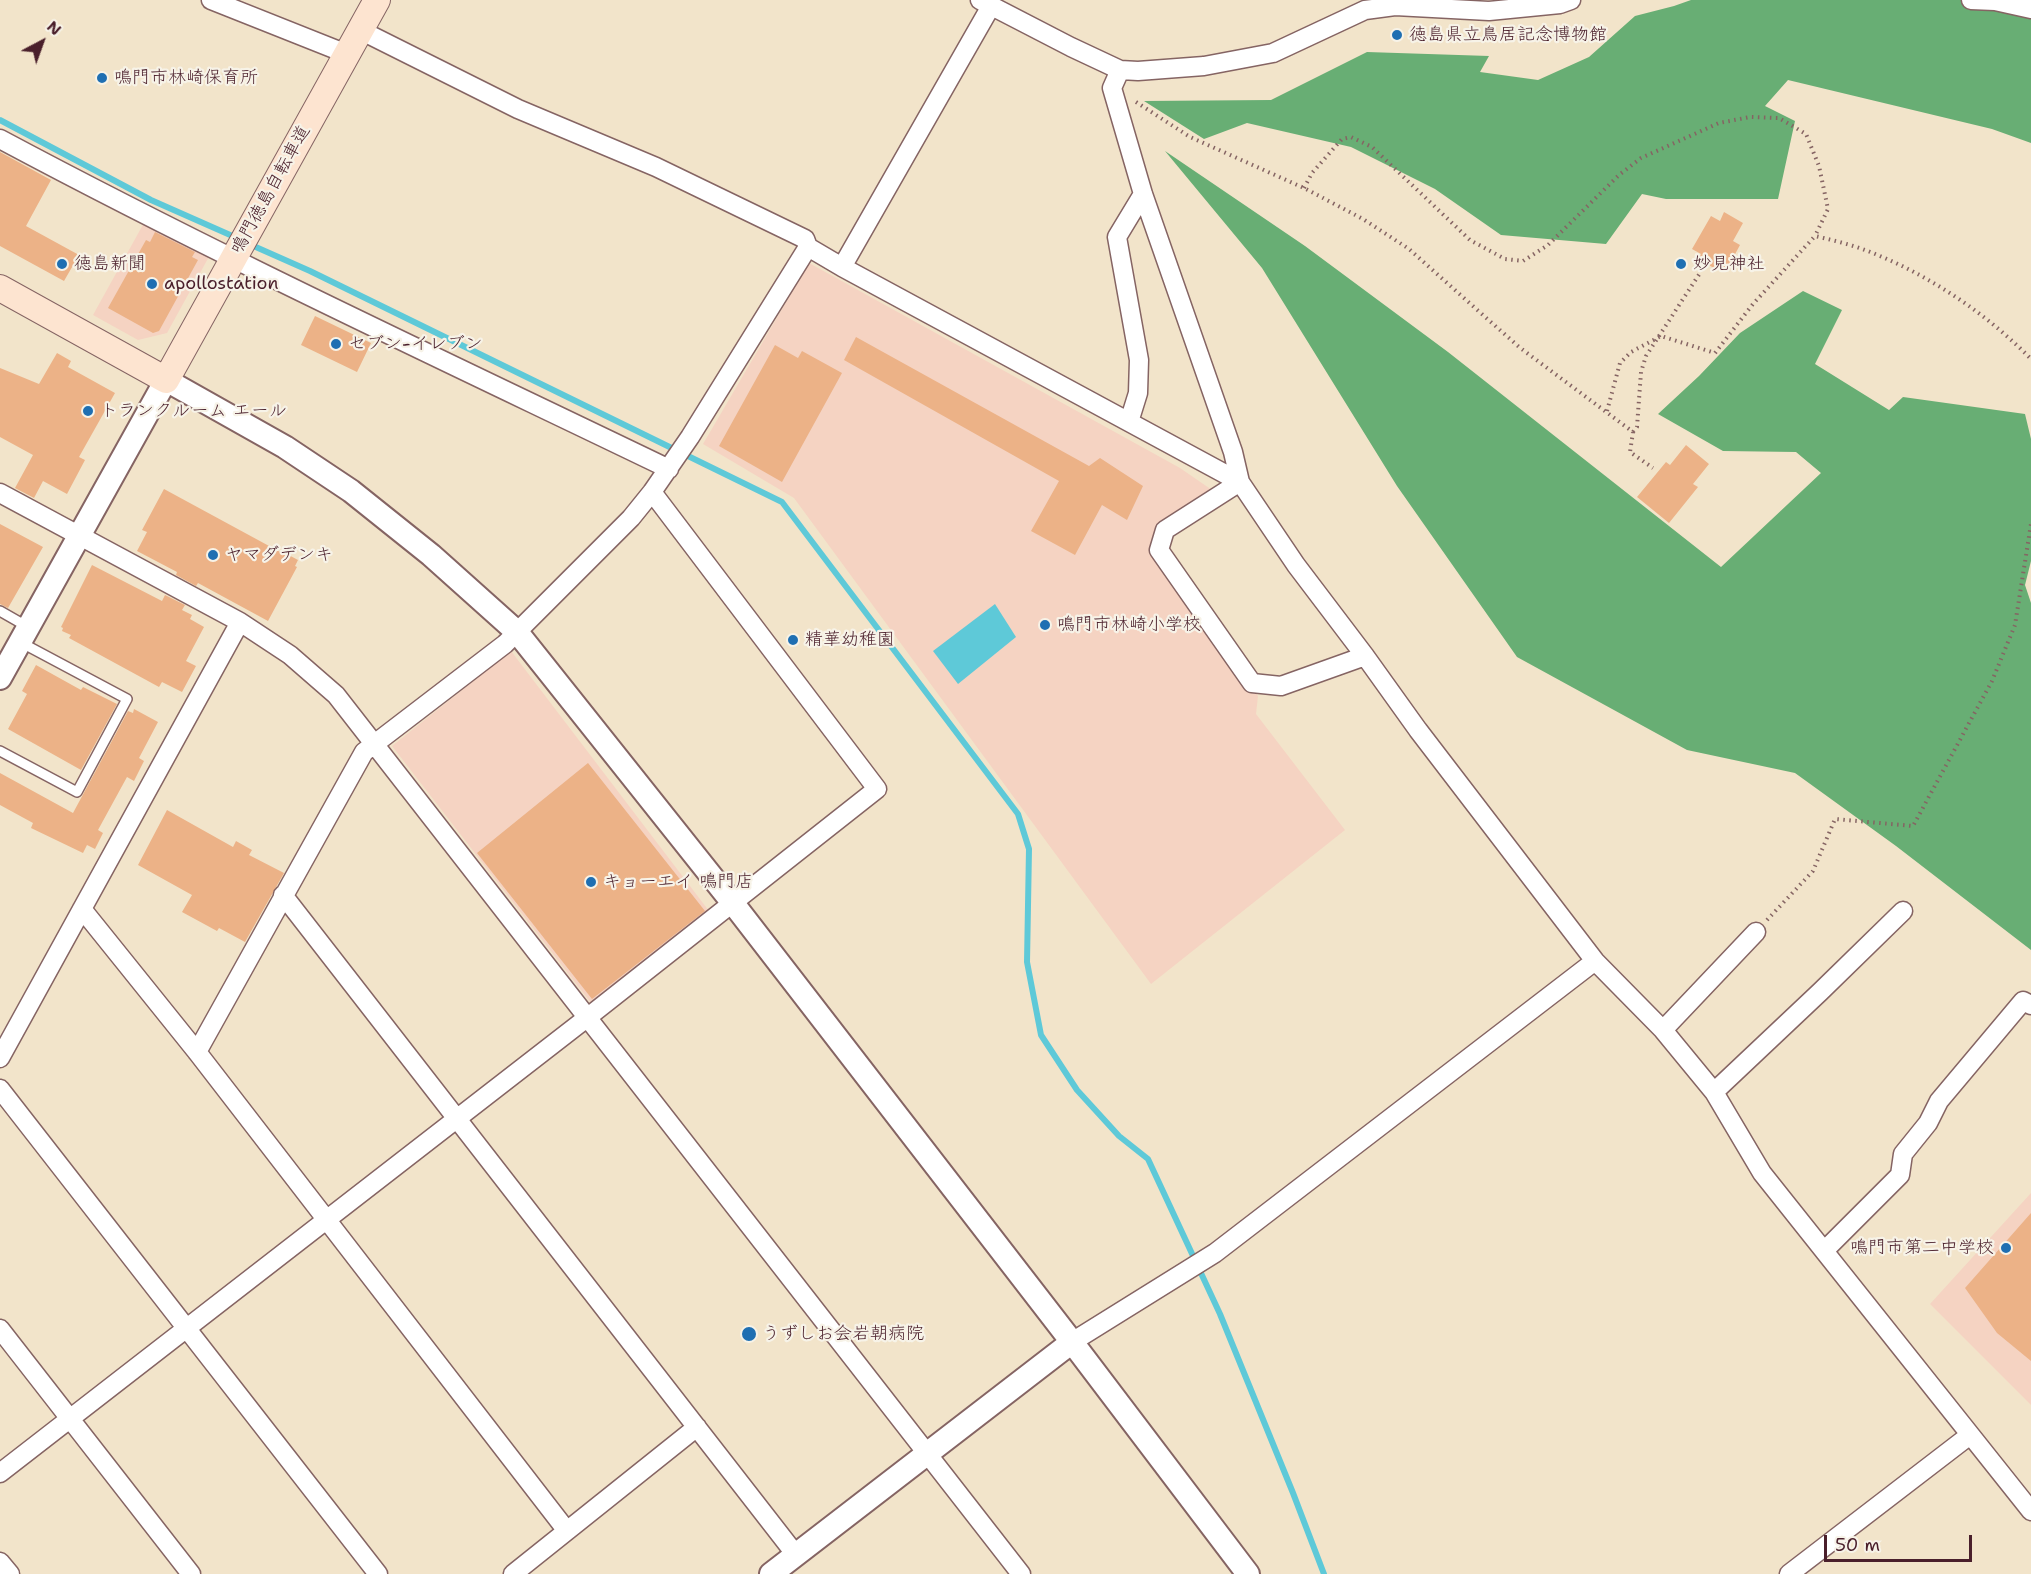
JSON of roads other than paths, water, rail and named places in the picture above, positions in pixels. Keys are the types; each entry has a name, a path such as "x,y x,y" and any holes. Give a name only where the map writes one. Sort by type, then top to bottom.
{"main road":[{"name":"鳴門徳島自転車道","path":"166,380 377,0"},
{"path":"0,288 166,380"}],"street":[{"path":"211,0 347,54"},
{"path":"842,267 986,3 1120,70 1138,71 1204,66 1273,53 1365,10 1395,6 1489,11 1560,4 1571,0"},
{"path":"1971,0 1995,1 2031,9"},
{"path":"360,30 518,109 656,167 805,239 808,248 842,267 1240,482"},
{"path":"1120,70 1112,88 1143,194 1233,452 1240,482 1296,565 1418,730 1595,961 1663,1030 1714,1092 1762,1173 2031,1511"},
{"path":"0,140 76,180 239,247 671,466"},
{"path":"1129,422 1138,393 1139,360 1117,237 1143,194"},
{"path":"196,1052 364,752 505,644 631,518 671,466 808,248"},
{"path":"0,678 166,380 285,447 351,491 431,555 517,632 732,902 1248,1574"},
{"path":"1240,482 1166,530 1159,550 1252,683 1281,686 1365,656"},
{"path":"0,1473 327,1221 877,789 652,492"},
{"path":"0,493 240,622 290,655 336,695 1021,1574"},
{"path":"0,1058 240,622"},
{"path":"283,895 796,1555"},
{"path":"82,909 196,1052 567,1531"},
{"path":"1714,1092 1903,911"},
{"path":"1663,1030 1756,932"},
{"path":"771,1574 1072,1342 1215,1253 1595,961"},
{"path":"1824,1251 1900,1175 1904,1154 1928,1123 1939,1101 2023,1000 2031,1005"},
{"path":"0,1089 378,1574"},
{"path":"0,1329 191,1574"},
{"path":"513,1574 698,1427"},
{"path":"1789,1574 1970,1435"},
{"path":"0,1562 10,1574"}],"lane":[{"path":"0,611 24,635 127,699 77,792 0,751"}],"water":[{"path":"995,604 1016,637 958,684 933,651"}],"waterway":[{"path":"0,120 151,200 237,238"},
{"path":"249,244 310,271 782,502 1018,814 1029,849 1027,962 1041,1035 1077,1090 1119,1136 1148,1159 1220,1314 1324,1574"}],"place":[{"name":"徳島県立鳥居記念博物館","path":"1397,35"},
{"name":"鳴門市林崎保育所","path":"102,78"},
{"name":"徳島新聞","path":"62,264"},
{"name":"妙見神社","path":"1681,264"},
{"name":"apollostation","path":"152,284"},
{"name":"セブン-イレブン","path":"336,344"},
{"name":"トランクルーム エール","path":"88,411"},
{"name":"ヤマダデンキ","path":"213,555"},
{"name":"鳴門市林崎小学校","path":"1045,625"},
{"name":"精華幼稚園","path":"793,640"},
{"name":"キョーエイ 鳴門店","path":"591,882"},
{"name":"鳴門市第二中学校","path":"2006,1248"},
{"name":"うずしお会岩朝病院","path":"749,1334"}]}
